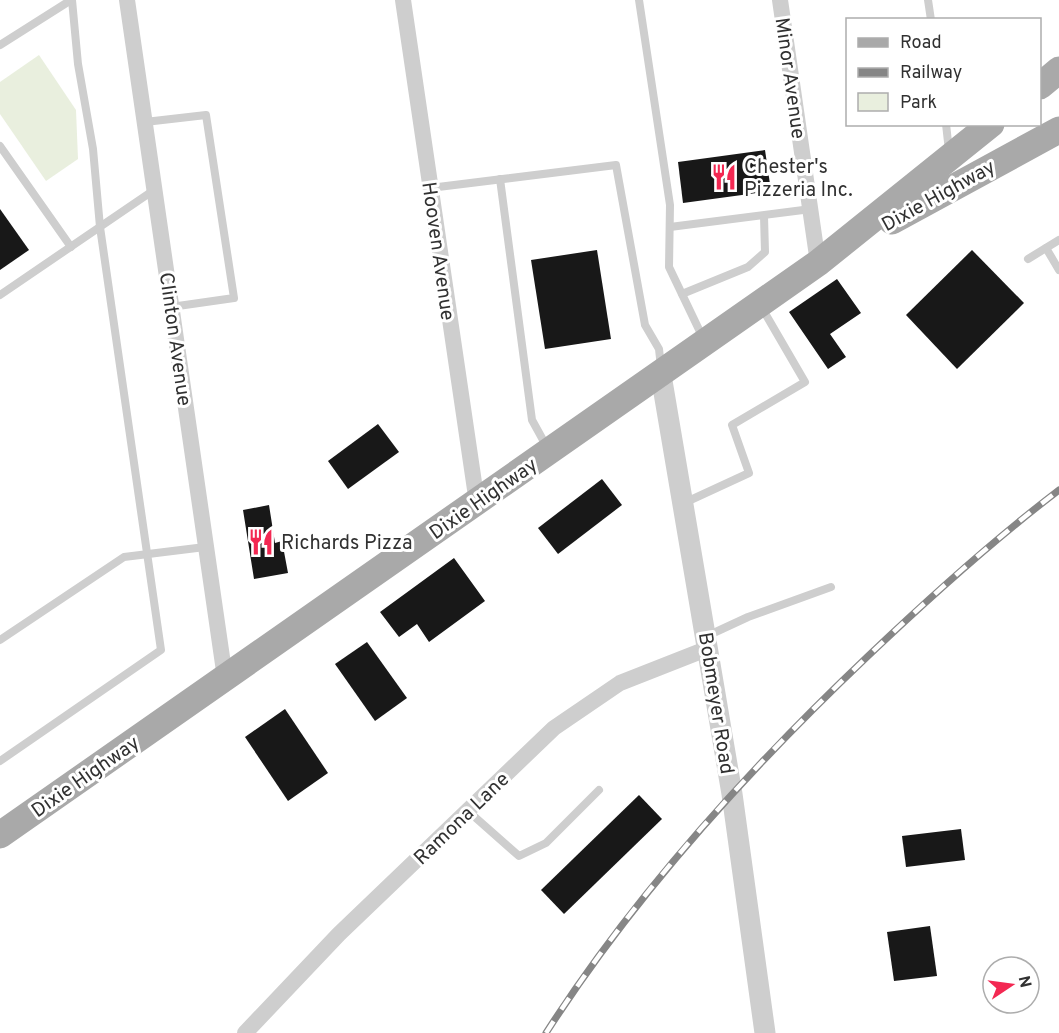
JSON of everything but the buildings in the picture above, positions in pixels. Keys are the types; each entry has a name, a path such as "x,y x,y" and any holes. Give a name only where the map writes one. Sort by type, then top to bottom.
{"main road":[{"path":"1041,85 1059,70"},
{"name":"Dixie Highway","path":"0,835 706,344 818,263 989,126"},
{"name":"Dixie Highway","path":"818,263 980,171 1059,130"}],"street":[{"name":"Clinton Avenue","path":"127,0 225,678"},
{"name":"Hooven Avenue","path":"403,0 477,503"},
{"name":"Minor Avenue","path":"780,0 818,263"},
{"name":"Bobmeyer Road","path":"662,375 708,643 765,1033"},
{"name":"Ramona Lane","path":"245,1033 339,934 554,728 620,683 708,643"}],"lane":[{"path":"0,45 72,0 78,64 93,149 100,227 161,650 0,761"},
{"path":"639,0 670,205 669,267 706,344"},
{"path":"928,0 931,18"},
{"path":"145,122 206,115 234,298 171,307"},
{"path":"946,126 950,157"},
{"path":"0,146 70,247"},
{"path":"430,188 616,165 645,325 659,349 662,375"},
{"path":"500,179 532,420 550,452"},
{"path":"0,295 154,190"},
{"path":"670,228 811,209"},
{"path":"682,294 748,267 765,252 764,216"},
{"path":"1028,259 1059,240"},
{"path":"1046,248 1059,270"},
{"path":"684,503 749,473 732,425 805,382 760,305"},
{"path":"0,640 124,557 149,556 206,547"},
{"path":"708,643 758,613 831,587"},
{"path":"468,811 519,856 546,843 599,790"}],"green space":[{"path":"39,55 76,110 78,159 46,181 0,114 0,82"}],"railway":[{"path":"546,1033 580,982 655,883 695,835 779,744 937,592 1059,490"}],"place":[{"name":"Chester's Pizzeria Inc.","path":"724,177"},
{"name":"Richards Pizza","path":"261,542"}]}
